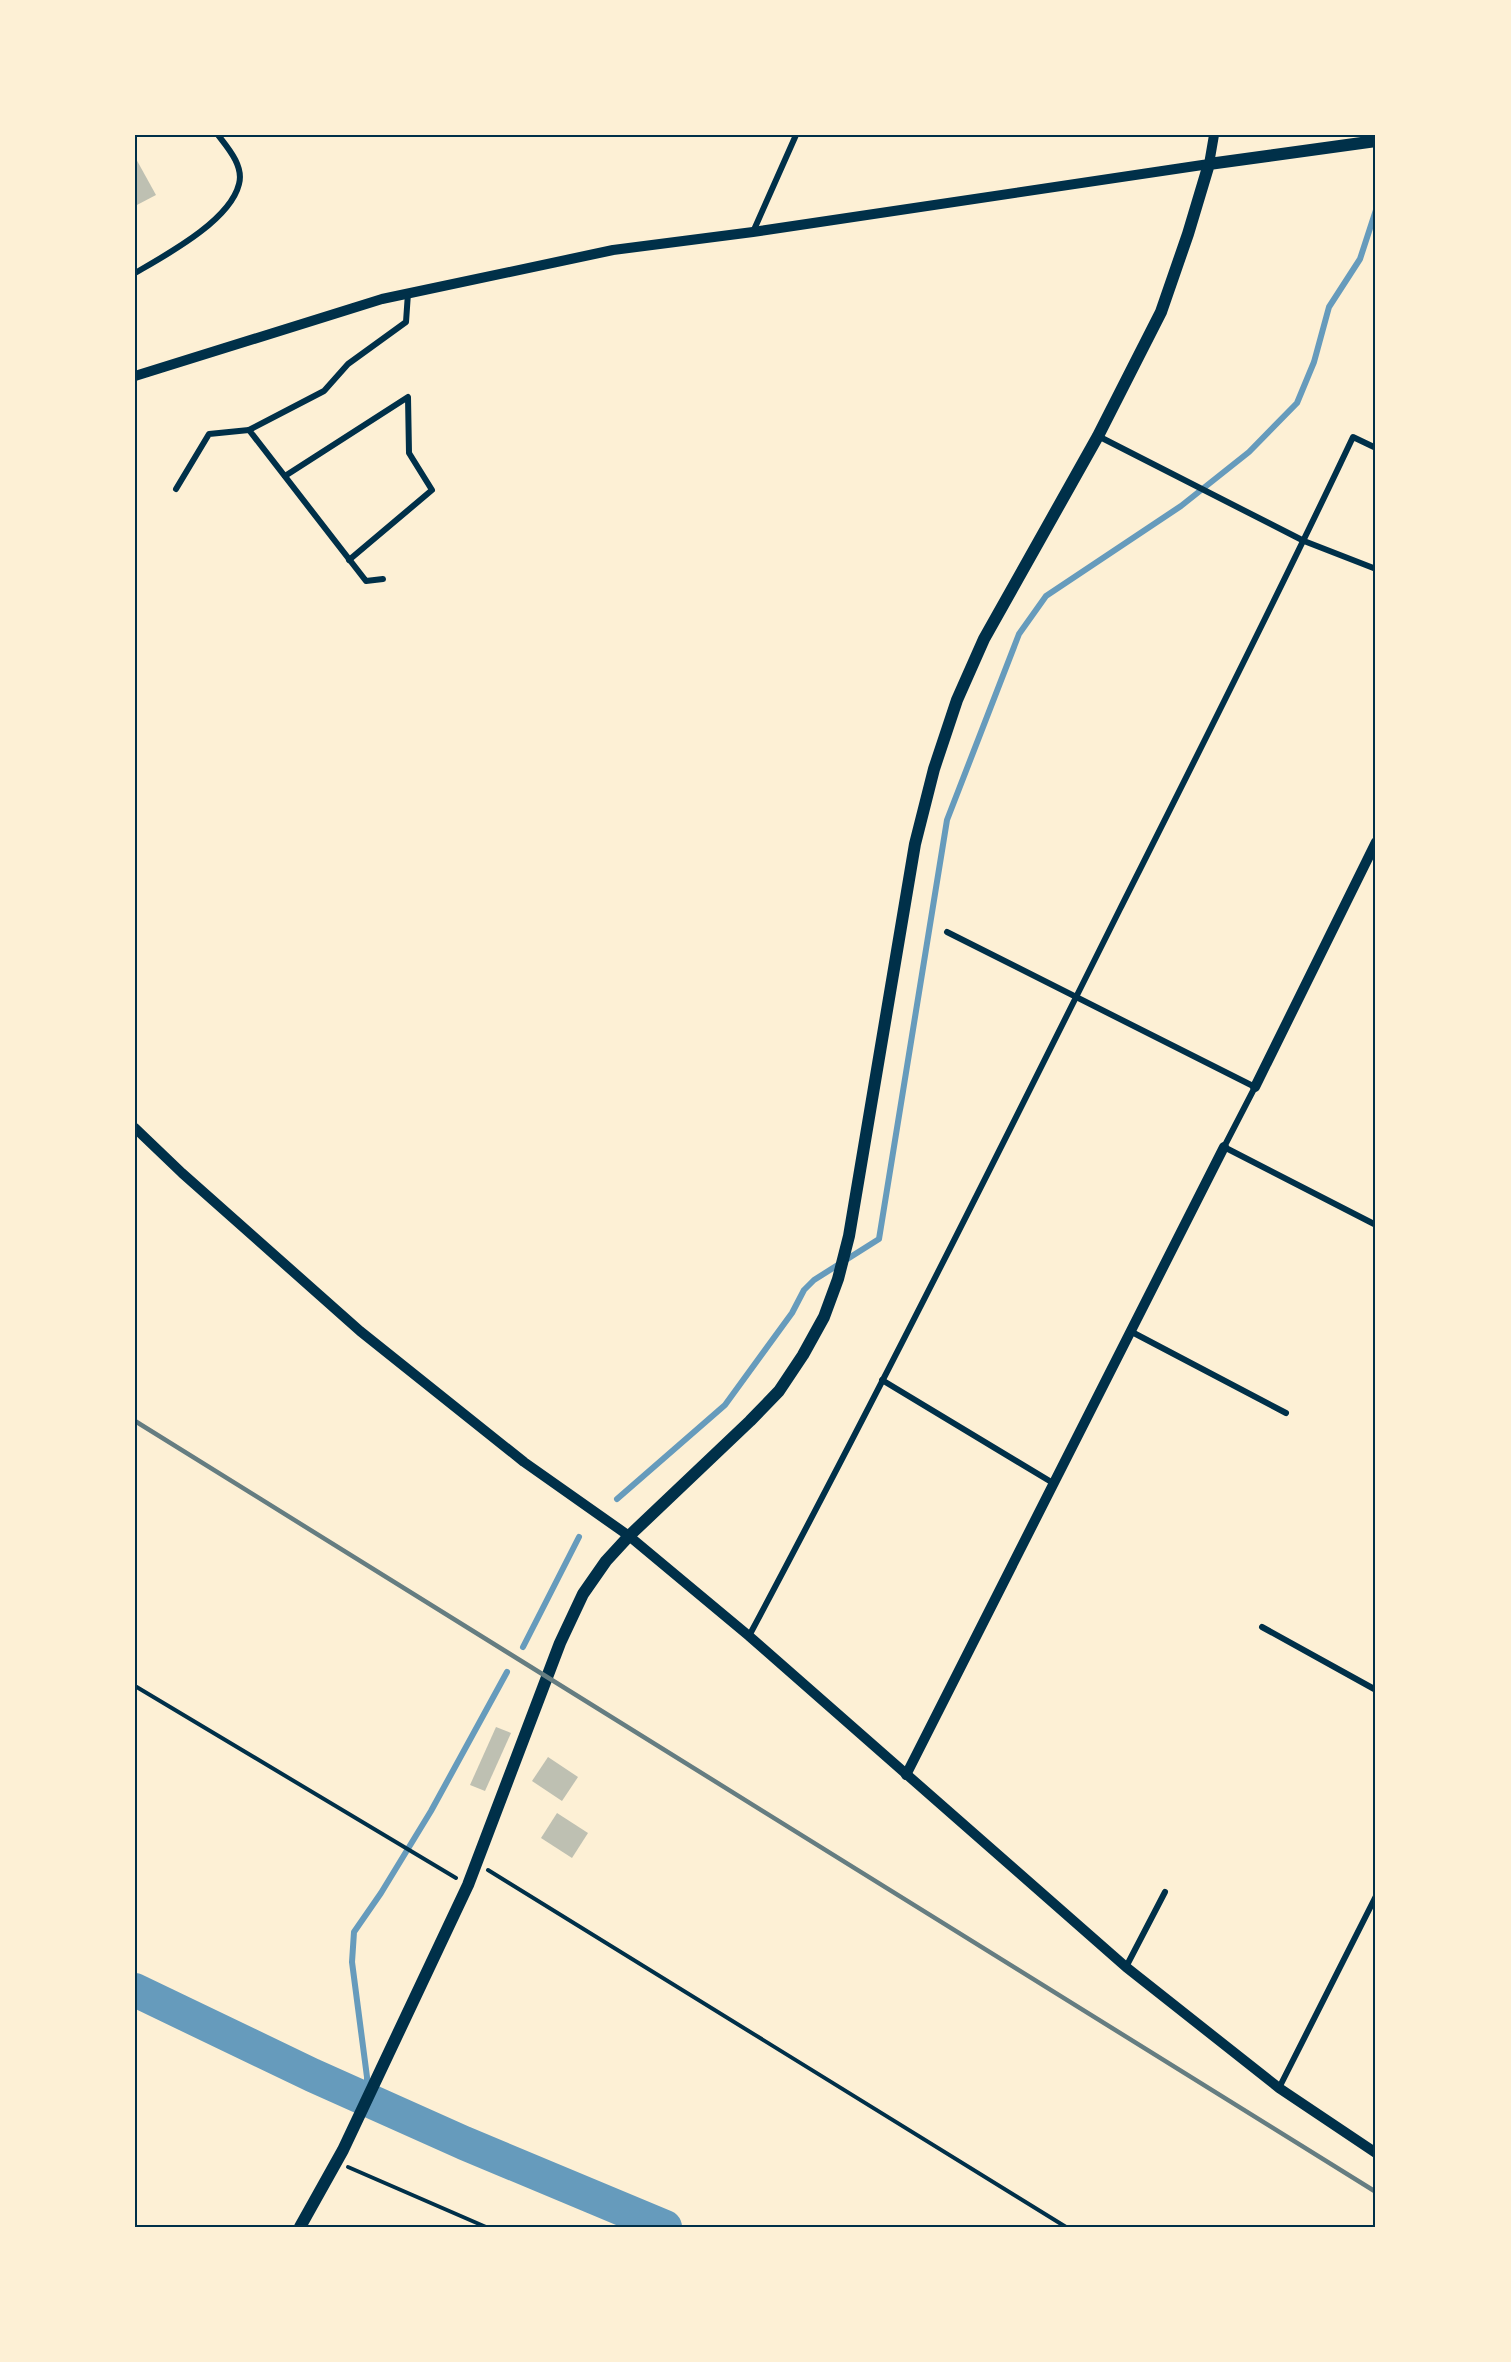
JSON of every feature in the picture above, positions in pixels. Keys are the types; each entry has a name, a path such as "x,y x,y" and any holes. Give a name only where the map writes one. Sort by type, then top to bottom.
{"main road":[{"path":"300,2227 340,2156 468,1885 560,1642 583,1594 606,1561 629,1536 779,1391 803,1355 824,1317 838,1279 849,1236 915,844 934,769 957,700 984,639 1098,436 1161,312 1209,165 1376,141"}],"street":[{"path":"135,273 196,237 231,202 240,183 238,168 231,152 218,135"},
{"path":"753,231 796,135"},
{"path":"135,376 382,299 613,250 1209,165 1214,135"},
{"path":"176,489 208,434 249,430 324,391 348,364 405,322 408,293"},
{"path":"285,476 408,397 409,453 432,490 349,560"},
{"path":"249,430 366,581 383,579"},
{"path":"1098,436 1304,541 1376,569"},
{"path":"748,1636 882,1380 1077,996 1304,541 1353,437 1376,448"},
{"path":"906,1775 1255,1087 1376,842"},
{"path":"947,932 1255,1087"},
{"path":"135,1128 182,1173 360,1331 524,1462 629,1536 748,1636 1126,1967 1279,2088 1376,2153"},
{"path":"1224,1147 1376,1225"},
{"path":"1130,1331 1286,1413"},
{"path":"882,1380 1053,1483"},
{"path":"1262,1627 1376,1690"},
{"path":"1126,1967 1165,1892"},
{"path":"1279,2088 1376,1896"}],"path":[{"path":"135,1686 468,1885"},
{"path":"477,1863 1066,2227"},
{"path":"340,2156 486,2227"}],"building":[{"path":"135,157 156,195 135,206"},
{"path":"496,1727 511,1733 485,1791 470,1785"},
{"path":"548,1757 578,1777 562,1801 532,1781"},
{"path":"557,1813 588,1833 572,1858 541,1838"}],"waterway":[{"path":"617,1499 725,1405 792,1313 804,1290 814,1280 879,1239 947,820 1019,634 1046,596 1181,506 1249,452 1297,403 1314,362 1329,307 1360,259 1376,210"},
{"path":"523,1647 579,1537"},
{"path":"367,2093 367,2077 352,1962 354,1932 381,1893 431,1811 507,1672"},
{"path":"135,1990 312,2075 464,2143 665,2227"}],"railway":[{"path":"135,1421 1376,2192"}]}
